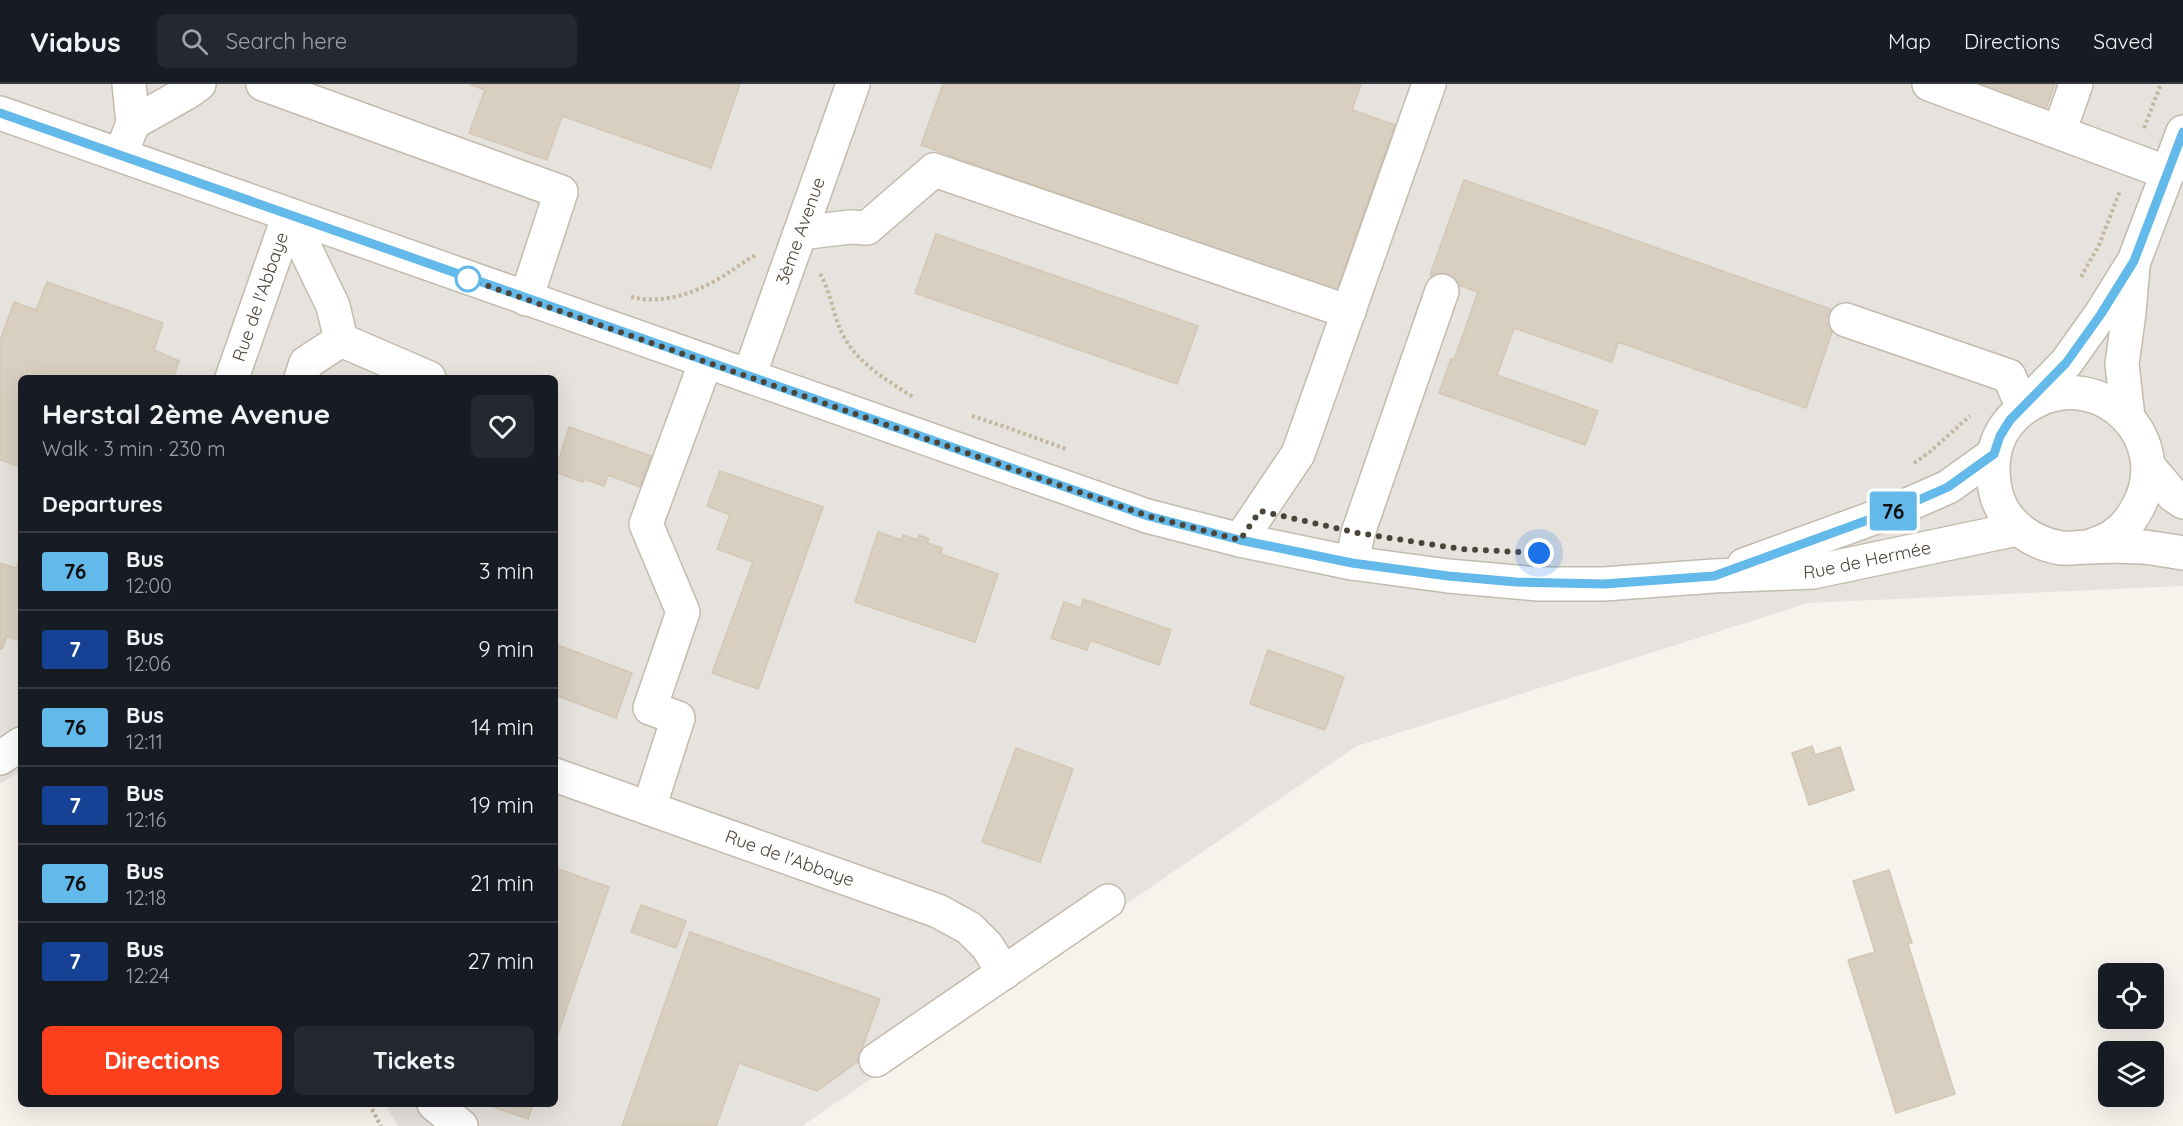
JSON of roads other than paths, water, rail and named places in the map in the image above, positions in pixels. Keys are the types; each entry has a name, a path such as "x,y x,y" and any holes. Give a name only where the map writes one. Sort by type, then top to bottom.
{"street":[{"path":"120,156 133,123 129,84"},
{"path":"263,84 561,192 526,299"},
{"name":"3ème Avenue","path":"749,376 853,84"},
{"path":"1240,540 1299,454 1430,84"},
{"path":"1929,84 2168,173"},
{"path":"2059,132 2076,84"},
{"path":"133,123 193,87"},
{"name":"Rue de Hermée","path":"0,113 1148,516 1240,540 1352,563 1448,576 1538,584 1604,584 1813,572 2017,529"},
{"path":"2183,132 2134,261 2101,314 2066,363 2010,420 2000,436 1994,454 1993,481 2001,507 2017,529 2038,542 2062,549 2143,547 2183,553"},
{"path":"795,247 850,227 867,228 934,170 1349,312"},
{"path":"289,215 333,306 341,340"},
{"name":"Rue de l'Abbaye","path":"233,375 289,215"},
{"path":"2128,417 2122,364 2134,261"},
{"path":"1352,563 1358,533 1442,291"},
{"path":"1846,320 2009,376 2023,408"},
{"path":"302,375 306,363 341,340"},
{"path":"341,340 422,375"},
{"path":"649,808 678,718 650,708 683,612 646,524 706,362"},
{"path":"2023,408 2049,395 2078,392 2105,400 2128,417 2143,440 2149,467 2145,494 2133,518 2113,536 2088,547"},
{"name":"Rue de Hermée","path":"1714,576 1898,509 1948,487 1994,454"},
{"path":"2149,467 2173,495 2183,502"},
{"path":"0,758 18,746"},
{"name":"Rue de l'Abbaye","path":"558,776 938,911 969,928 987,946 1004,973"},
{"path":"876,1060 1108,901"},
{"path":"438,1107 461,1126"}]}
